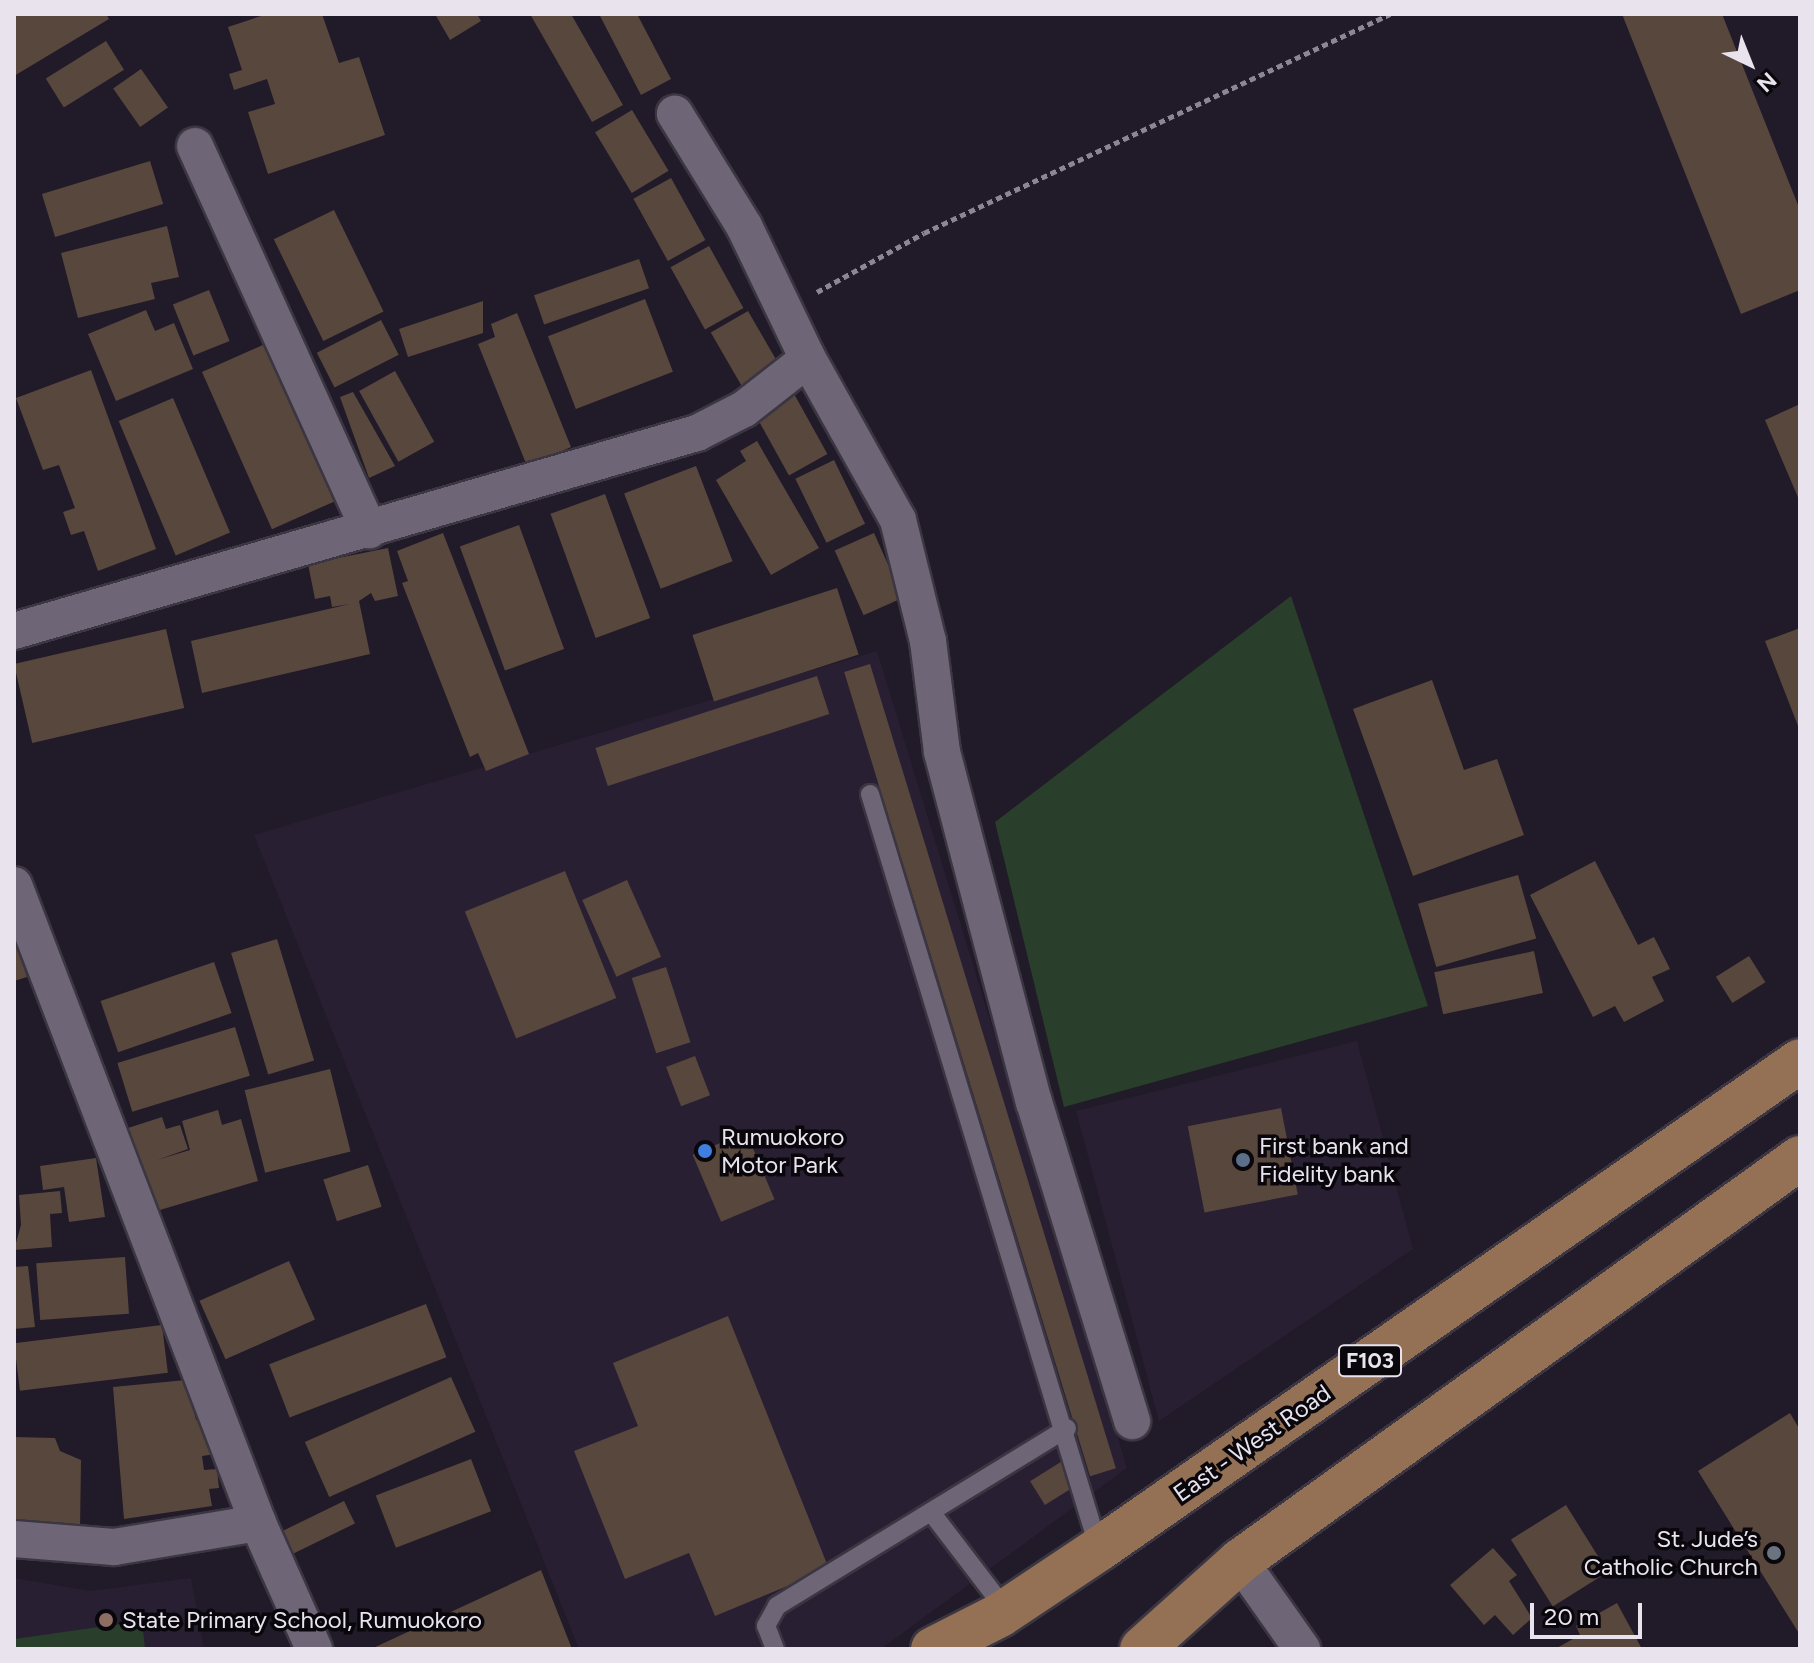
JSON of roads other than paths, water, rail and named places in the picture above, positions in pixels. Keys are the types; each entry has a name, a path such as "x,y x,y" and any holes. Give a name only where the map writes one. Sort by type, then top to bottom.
{"main road":[{"name":"East - West Road","path":"933,1649 1003,1613 1099,1549 1800,1061"},
{"path":"1142,1649 1240,1561 1800,1158"},
{"path":"974,1649 1003,1613"}],"street":[{"path":"675,114 744,226 808,359 898,520 928,641 942,752 1034,1102 1132,1421"},
{"path":"195,146 369,530"},
{"path":"14,631 697,433 744,409 808,359"},
{"path":"14,885 258,1523 314,1649"},
{"path":"14,1539 114,1547 258,1523"},
{"path":"1240,1561 1302,1649"}],"lane":[{"path":"870,794 1067,1428 1099,1549"},
{"path":"775,1649 766,1626 777,1606 1067,1428"},
{"path":"931,1512 1003,1613"}],"place":[{"name":"Rumuokoro Motor Park","path":"705,1151"},
{"name":"First bank and Fidelity bank","path":"1243,1160"},
{"name":"St. Jude’s Catholic Church","path":"1774,1553"},
{"name":"State Primary School, Rumuokoro","path":"106,1620"}]}
